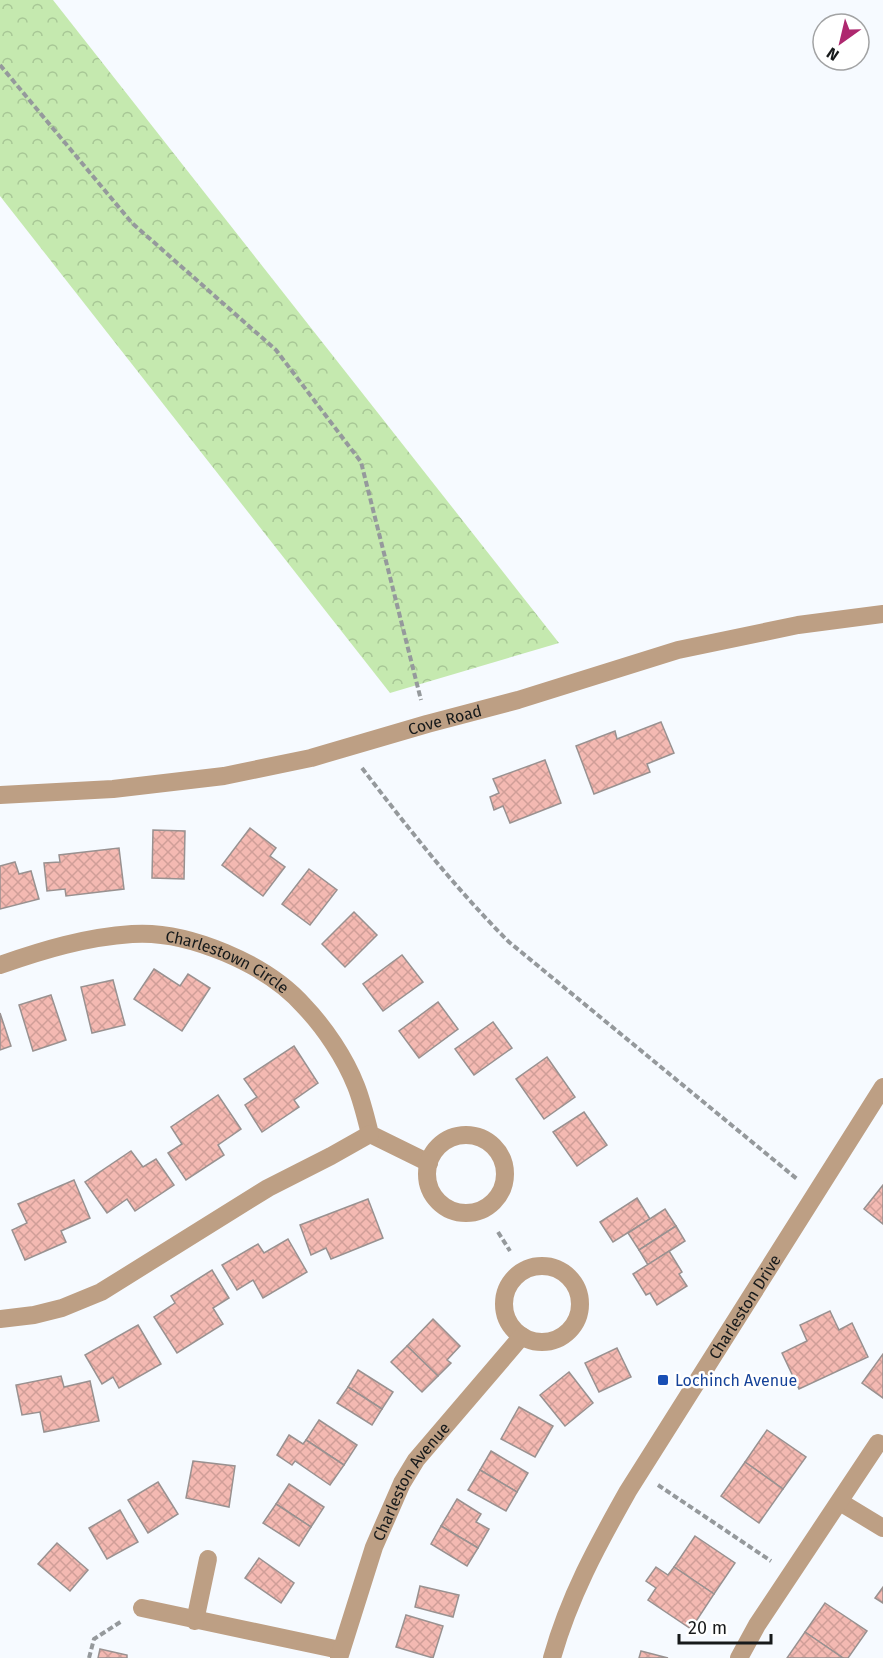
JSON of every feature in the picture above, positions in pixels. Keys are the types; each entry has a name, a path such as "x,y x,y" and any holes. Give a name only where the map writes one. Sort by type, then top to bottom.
{"street":[{"name":"Cove Road","path":"0,795 113,789 224,776 311,758 518,700 678,650 798,625 883,614"},
{"name":"Charlestown Circle","path":"0,965 78,941 135,934 180,937 215,948 274,980 304,1005 332,1042 356,1086 370,1134"},
{"name":"Charleston Drive","path":"552,1658 567,1609 591,1558 628,1491 881,1096"},
{"path":"0,1319 34,1315 62,1308 101,1292 268,1188 370,1134 429,1163"},
{"path":"458,1136 484,1139 495,1148 502,1160 505,1173 503,1186 497,1199 486,1208 461,1213 448,1209 430,1189 427,1176 429,1163 435,1151 445,1142 458,1136"},
{"path":"545,1265 557,1268 568,1275 578,1291 580,1309 576,1321 568,1331 546,1342 534,1341 522,1336 512,1328 506,1317 505,1292 511,1281 532,1266 545,1265"},
{"name":"Charleston Avenue","path":"142,1608 340,1654 374,1547 402,1483 416,1460 522,1336"},
{"path":"739,1658 773,1599 878,1443"},
{"path":"840,1502 883,1528"},
{"path":"195,1621 208,1559"}],"path":[{"path":"0,65 132,223 276,350 361,462 427,724"},
{"path":"361,767 472,905 509,942 784,1170 803,1183"},
{"path":"498,1232 510,1251"},
{"path":"658,1485 777,1565"},
{"path":"89,1658 94,1639 142,1608"}],"green space":[{"path":"0,0 53,0 559,643 390,693 0,196"}],"building":[{"path":"661,722 674,753 647,764 650,772 594,794 576,746 615,731 617,739"},
{"path":"545,760 561,803 510,823 503,806 494,810 490,797 499,793 493,779"},
{"path":"250,828 276,848 270,856 285,867 263,896 222,865"},
{"path":"153,830 185,831 184,879 152,878"},
{"path":"119,848 124,889 66,896 65,889 47,891 44,863 60,862 59,855"},
{"path":"15,862 19,874 31,871 39,899 0,909 0,866"},
{"path":"309,869 337,890 310,925 282,904"},
{"path":"354,912 377,935 345,967 322,944"},
{"path":"402,955 423,982 383,1011 363,984"},
{"path":"154,969 180,986 188,974 210,988 182,1031 134,999"},
{"path":"113,980 125,1025 92,1033 81,987"},
{"path":"51,995 66,1040 33,1051 19,1005"},
{"path":"438,1002 458,1029 419,1058 399,1031"},
{"path":"0,1013 11,1046 0,1050"},
{"path":"493,1022 512,1048 474,1075 455,1049"},
{"path":"294,1046 318,1083 294,1100 299,1107 262,1132 245,1105 257,1097 244,1079"},
{"path":"547,1057 575,1097 544,1119 516,1079"},
{"path":"218,1095 241,1129 218,1145 224,1155 186,1180 168,1153 182,1144 171,1127"},
{"path":"584,1112 607,1145 577,1166 553,1132"},
{"path":"131,1151 143,1167 156,1159 174,1185 135,1211 127,1199 107,1213 85,1182"},
{"path":"74,1180 90,1218 61,1231 66,1242 25,1260 12,1230 27,1223 18,1204"},
{"path":"883,1185 883,1224 864,1209"},
{"path":"637,1198 650,1219 613,1242 600,1222"},
{"path":"368,1199 383,1238 331,1259 326,1248 311,1255 300,1225"},
{"path":"665,1209 676,1226 639,1250 628,1233"},
{"path":"676,1226 685,1241 648,1265 639,1250"},
{"path":"288,1239 307,1272 263,1298 253,1280 237,1290 222,1265 258,1244 264,1253"},
{"path":"669,1251 682,1272 679,1274 687,1286 657,1305 650,1293 646,1295 633,1274"},
{"path":"212,1270 229,1298 213,1308 223,1324 177,1353 154,1317 175,1303 171,1296"},
{"path":"830,1311 839,1330 852,1323 868,1357 799,1389 782,1353 807,1341 800,1325"},
{"path":"433,1319 460,1346 447,1360 451,1363 438,1376 407,1346"},
{"path":"138,1325 161,1364 119,1388 113,1377 102,1384 85,1355"},
{"path":"407,1346 438,1376 422,1392 391,1362"},
{"path":"617,1348 631,1377 599,1392 585,1363"},
{"path":"883,1354 883,1398 862,1383"},
{"path":"358,1370 393,1392 382,1409 348,1387"},
{"path":"569,1372 593,1403 565,1426 540,1395"},
{"path":"61,1376 64,1387 90,1381 99,1421 44,1432 40,1412 22,1415 16,1385"},
{"path":"348,1387 382,1409 372,1425 337,1403"},
{"path":"519,1407 553,1426 535,1457 501,1439"},
{"path":"319,1420 357,1445 344,1465 306,1440"},
{"path":"767,1430 806,1457 783,1489 745,1462"},
{"path":"289,1435 303,1444 306,1440 344,1465 330,1485 295,1461 292,1465 277,1455"},
{"path":"491,1451 528,1473 517,1492 480,1470"},
{"path":"193,1461 235,1466 229,1507 186,1498"},
{"path":"745,1462 783,1489 759,1523 721,1496"},
{"path":"480,1470 517,1492 506,1511 468,1490"},
{"path":"158,1482 178,1514 148,1533 128,1500"},
{"path":"289,1484 324,1507 311,1527 276,1504"},
{"path":"457,1499 481,1514 476,1522 489,1529 478,1548 441,1526"},
{"path":"276,1504 311,1527 299,1546 263,1523"},
{"path":"120,1510 138,1542 107,1559 89,1528"},
{"path":"441,1526 478,1548 467,1566 431,1544"},
{"path":"695,1536 735,1563 714,1594 674,1567"},
{"path":"57,1543 88,1570 70,1591 38,1564"},
{"path":"259,1558 294,1583 281,1603 245,1578"},
{"path":"656,1567 668,1575 674,1567 714,1594 691,1629 648,1600 656,1588 646,1581"},
{"path":"420,1586 459,1595 453,1617 415,1607"},
{"path":"883,1587 883,1603 875,1598"},
{"path":"825,1603 867,1631 848,1658 843,1658 805,1632"},
{"path":"406,1615 443,1626 433,1658 396,1647"},
{"path":"805,1632 843,1658 787,1658"},
{"path":"100,1649 127,1655 127,1658 98,1658"},
{"path":"641,1651 668,1658 639,1658"}],"place":[{"name":"Lochinch Avenue","path":"663,1380"}]}
